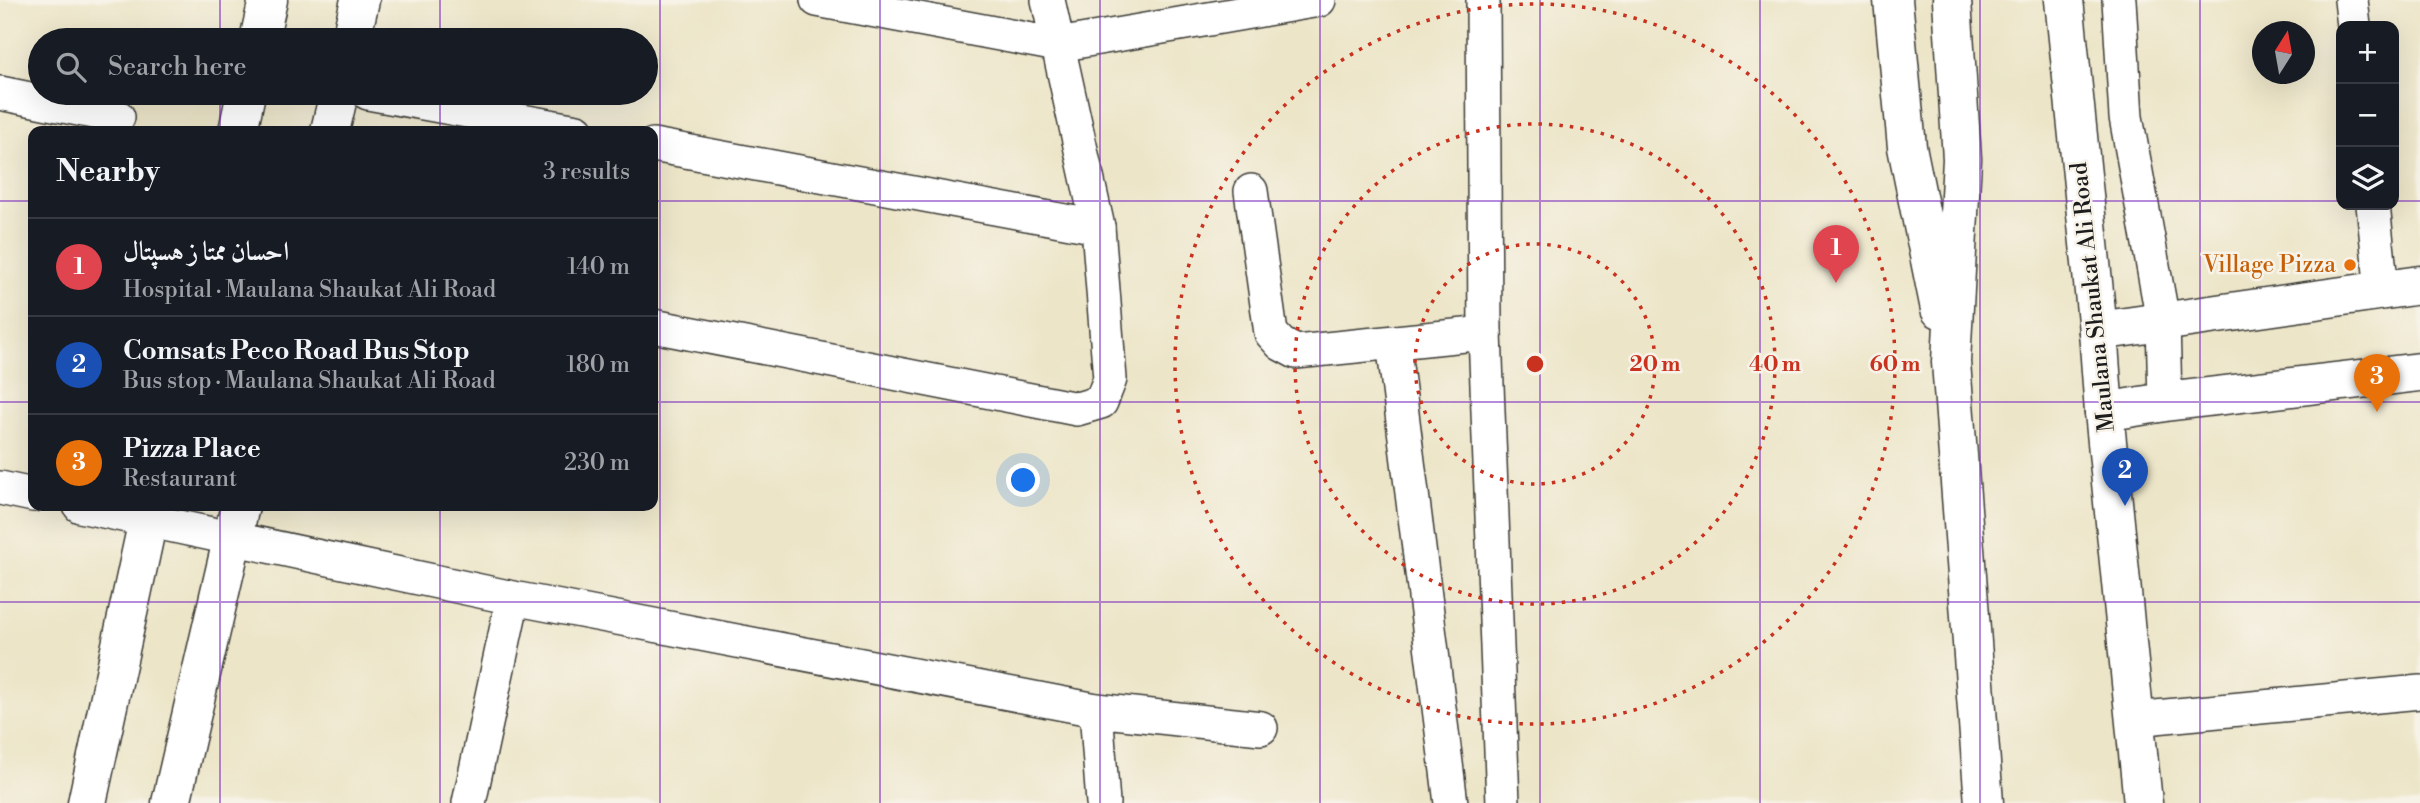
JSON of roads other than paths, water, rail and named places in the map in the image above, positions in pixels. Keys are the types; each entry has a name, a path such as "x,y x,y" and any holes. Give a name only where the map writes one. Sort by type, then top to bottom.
{"main road":[{"path":"261,28 268,0"},
{"path":"353,28 359,0"},
{"path":"1893,0 1907,147 1951,362 1984,803"},
{"path":"1951,362 1962,159 1952,0"},
{"name":"Maulana Shaukat Ali Road","path":"2064,0 2143,803"},
{"path":"238,126 243,105"},
{"path":"331,126 336,105"},
{"path":"2098,331 2420,285"},
{"path":"2104,412 2165,402 2420,372"},
{"path":"87,803 149,513"},
{"path":"171,803 236,522"}],"street":[{"path":"817,0 1058,45 1319,0"},
{"path":"658,327 1077,409 1101,402 1110,379 1098,227 1048,0"},
{"path":"1483,0 1485,333 1503,803"},
{"path":"2119,0 2126,117 2163,321 2165,402"},
{"path":"2351,0 2353,21"},
{"path":"0,93 28,99"},
{"path":"59,105 118,117"},
{"path":"434,105 550,126"},
{"path":"2076,127 2126,117"},
{"path":"658,146 1098,227"},
{"path":"1251,191 1271,333 1281,344 1296,352 1485,333"},
{"path":"2374,210 2382,291"},
{"path":"1393,342 1451,803"},
{"path":"0,488 28,494"},
{"path":"129,511 236,522 513,598 1096,710 1261,728"},
{"path":"469,803 513,598"},
{"path":"2134,719 2420,692"},
{"path":"1096,710 1104,803"}],"place":[{"name":"Village Pizza","path":"2350,265"},
{"name":"احسان ممتا ز ہسپتال","path":"1836,283"},
{"name":"Pizza Place","path":"2377,412"},
{"name":"Comsats Peco Road Bus Stop","path":"2125,506"}]}
